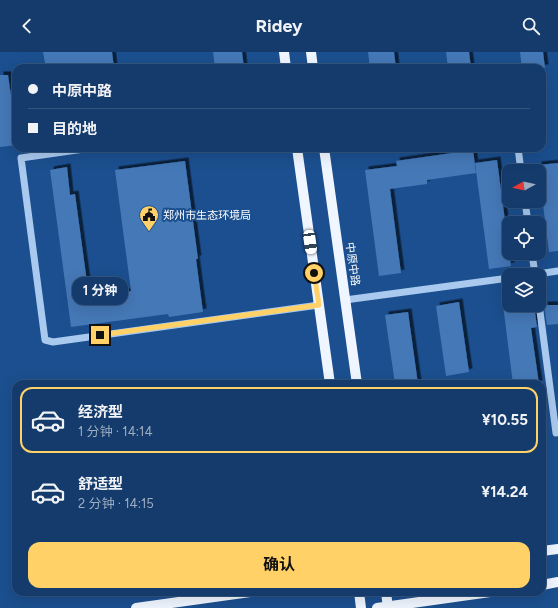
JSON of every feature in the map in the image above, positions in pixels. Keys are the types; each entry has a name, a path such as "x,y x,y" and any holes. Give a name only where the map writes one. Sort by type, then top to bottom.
{"main road":[{"path":"284,52 286,64"},
{"path":"311,52 312,64"},
{"path":"298,152 329,380"},
{"name":"中原中路","path":"325,152 356,380"},
{"path":"546,550 558,548"},
{"path":"546,584 558,582"},
{"path":"136,608 222,596"},
{"path":"360,596 361,608"},
{"path":"387,596 388,607"},
{"path":"377,608 463,596"}],"lane":[{"path":"63,152 21,158 45,340 53,342 319,305"},
{"path":"519,152 520,164"},
{"path":"546,273 558,271"},
{"path":"345,300 502,279"},
{"path":"540,312 556,433"}],"building":[{"path":"43,52 112,52 114,64 45,64"},
{"path":"213,52 242,52 244,64 214,64"},
{"path":"368,52 394,52 396,64 370,64"},
{"path":"446,52 469,52 470,64 448,64"},
{"path":"520,52 543,52 544,64 522,64"},
{"path":"0,75 8,75 12,102 12,146 0,147"},
{"path":"459,152 473,152 476,173 427,180 427,184 390,189 401,273 379,276 365,170 397,166 396,161"},
{"path":"497,160 502,208 503,208 504,216 502,216 502,260 510,260 511,266 489,269 475,163"},
{"path":"185,161 198,259 196,259 203,312 169,317 168,314 71,327 50,170 67,167 70,195 75,194 89,297 131,291 115,170"},
{"path":"558,163 558,251 549,252 546,216 544,216 543,208 546,208 546,164"},
{"path":"459,302 469,372 446,376 436,306"},
{"path":"546,305 558,305 558,324 547,325 545,312"},
{"path":"408,312 417,380 394,380 385,315"},
{"path":"504,312 535,312 537,327 531,328 538,380 512,380"}],"place":[{"name":"郑州市生态环境局","path":"149,232"}],"route":[{"path":"100,335 319,305 314,273"}]}
